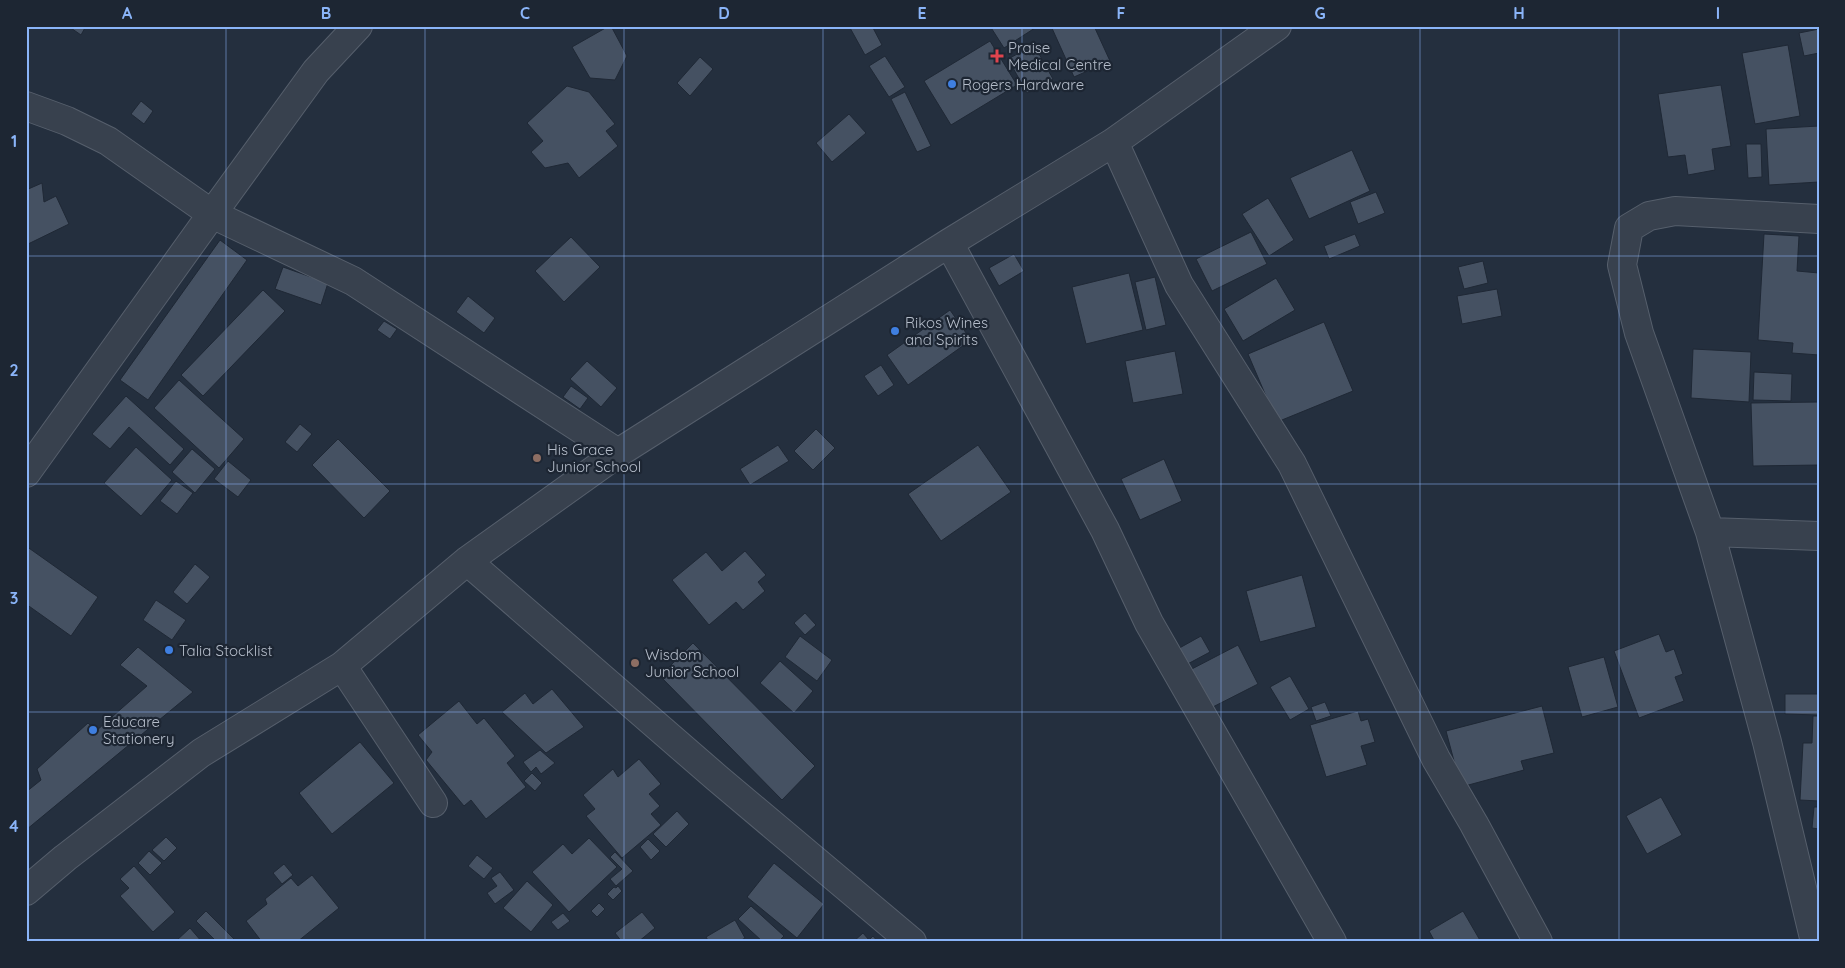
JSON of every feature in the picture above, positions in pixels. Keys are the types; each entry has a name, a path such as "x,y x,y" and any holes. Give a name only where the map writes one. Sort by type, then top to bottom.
{"street":[{"path":"26,473 316,72 358,26"},
{"path":"26,891 65,858 201,753 342,666 467,562 618,453 949,243 1114,142 1277,26"},
{"path":"26,106 67,121 108,141 212,214 352,281 618,453"},
{"path":"1114,142 1179,285 1292,464 1436,759 1474,824 1538,942"},
{"path":"1815,942 1767,742 1710,532 1639,333 1622,265 1629,228 1649,216 1675,211 1819,219"},
{"path":"949,243 1105,530 1149,623 1332,942"},
{"path":"1710,532 1819,536"},
{"path":"467,562 717,778 912,942"},
{"path":"342,666 433,803"}],"building":[{"path":"68,26 86,26 81,35"},
{"path":"611,26 627,56 615,80 590,78 572,47"},
{"path":"849,26 872,26 882,45 865,55"},
{"path":"990,26 1038,26 1004,48"},
{"path":"1051,26 1094,26 1110,61 1074,77"},
{"path":"1819,29 1819,53 1804,56 1799,33"},
{"path":"990,41 1017,85 951,125 924,81"},
{"path":"1034,45 1053,79 1027,93 1008,59"},
{"path":"1788,45 1800,116 1755,124 1742,53"},
{"path":"885,56 905,87 889,97 869,66"},
{"path":"700,57 713,69 690,96 677,83"},
{"path":"1721,85 1731,146 1712,149 1715,170 1688,175 1685,155 1668,157 1658,94"},
{"path":"567,86 589,92 615,124 606,131 618,146 579,178 568,163 545,168 531,152 543,141 527,123"},
{"path":"905,92 931,146 917,152 891,99"},
{"path":"141,101 153,111 144,124 131,114"},
{"path":"849,114 866,133 832,162 816,143"},
{"path":"1819,126 1819,182 1769,185 1766,129"},
{"path":"1746,144 1761,144 1762,177 1748,178"},
{"path":"1352,150 1370,191 1309,219 1290,178"},
{"path":"42,183 44,202 56,196 69,224 26,245 26,190"},
{"path":"1376,192 1385,213 1358,224 1350,202"},
{"path":"1268,198 1294,240 1269,256 1242,214"},
{"path":"1251,232 1267,264 1212,291 1196,259"},
{"path":"1355,234 1360,246 1329,259 1324,246"},
{"path":"1764,234 1799,236 1797,271 1819,273 1819,355 1792,353 1793,343 1758,340"},
{"path":"571,237 600,267 564,302 535,271"},
{"path":"220,240 247,260 148,400 120,380"},
{"path":"1014,254 1024,271 999,286 989,268"},
{"path":"1483,261 1488,283 1464,289 1458,267"},
{"path":"283,267 328,283 321,305 275,289"},
{"path":"1129,273 1143,330 1086,344 1072,287"},
{"path":"1155,277 1166,325 1146,330 1135,282"},
{"path":"1276,278 1295,310 1243,341 1224,309"},
{"path":"1497,289 1502,316 1462,324 1457,296"},
{"path":"263,290 285,311 203,396 181,375"},
{"path":"468,296 495,318 484,333 456,312"},
{"path":"950,310 971,340 908,385 887,355"},
{"path":"384,321 397,329 390,339 377,330"},
{"path":"1324,322 1353,391 1277,422 1248,354"},
{"path":"1693,349 1751,352 1749,402 1691,398"},
{"path":"1175,351 1183,394 1133,403 1125,361"},
{"path":"587,361 617,388 601,407 570,379"},
{"path":"881,365 894,385 878,396 864,376"},
{"path":"1754,372 1792,374 1791,401 1753,400"},
{"path":"179,380 244,439 219,468 154,408"},
{"path":"571,386 588,398 580,409 563,397"},
{"path":"126,396 184,449 170,465 129,427 110,449 92,434"},
{"path":"1819,402 1819,465 1753,466 1751,403"},
{"path":"300,424 312,434 297,452 285,442"},
{"path":"816,429 835,448 813,470 794,451"},
{"path":"338,439 390,491 364,518 312,465"},
{"path":"778,445 789,461 750,485 740,469"},
{"path":"978,445 1011,492 941,541 908,494"},
{"path":"136,447 172,480 141,516 104,483"},
{"path":"192,449 215,469 195,493 172,472"},
{"path":"1164,459 1182,501 1140,520 1121,479"},
{"path":"228,461 251,480 238,497 214,479"},
{"path":"176,481 193,493 177,514 160,501"},
{"path":"26,546 98,597 71,636 26,604"},
{"path":"745,551 766,575 758,582 765,591 743,610 736,602 709,625 672,580 706,552 722,571"},
{"path":"195,564 210,577 187,604 173,592"},
{"path":"1302,575 1316,627 1260,642 1246,591"},
{"path":"156,600 186,620 172,640 143,620"},
{"path":"805,613 816,625 805,635 794,623"},
{"path":"1659,634 1666,652 1674,649 1683,674 1675,677 1684,701 1639,718 1614,651"},
{"path":"800,636 832,660 817,681 785,657"},
{"path":"1201,636 1210,652 1182,667 1174,651"},
{"path":"693,643 815,766 782,800 660,676"},
{"path":"1238,645 1258,684 1205,711 1186,672"},
{"path":"138,647 193,692 26,830 26,792 41,780 37,769 88,723 96,731 147,686 120,665"},
{"path":"1604,657 1618,707 1582,717 1568,667"},
{"path":"780,661 813,691 794,713 760,683"},
{"path":"1290,676 1309,709 1290,720 1270,687"},
{"path":"552,689 584,727 546,753 502,712 525,693 533,704"},
{"path":"1785,694 1819,694 1819,715 1785,714"},
{"path":"459,701 477,724 484,718 515,756 507,763 526,787 486,819 471,800 464,806 426,760 432,752 418,735"},
{"path":"1325,702 1331,716 1316,721 1311,707"},
{"path":"1542,706 1554,753 1521,761 1524,770 1461,787 1446,731"},
{"path":"1358,711 1361,721 1368,719 1375,742 1361,746 1367,765 1326,777 1310,725"},
{"path":"1813,716 1819,716 1819,801 1800,800 1803,743 1812,743"},
{"path":"360,742 394,783 332,834 299,793"},
{"path":"540,750 555,763 541,774 536,767 531,772 523,762"},
{"path":"639,759 661,784 649,794 660,806 651,814 661,825 622,858 586,816 595,809 583,795 613,769 618,777"},
{"path":"532,773 542,783 535,791 524,781"},
{"path":"1661,797 1682,835 1647,854 1626,816"},
{"path":"1814,807 1819,807 1819,829 1812,828"},
{"path":"677,811 689,824 666,847 653,834"},
{"path":"166,837 177,848 164,861 152,850"},
{"path":"589,838 617,867 569,912 532,872 563,844 572,854"},
{"path":"648,839 660,851 651,860 640,847"},
{"path":"149,851 162,863 150,875 138,863"},
{"path":"615,852 633,871 616,886 610,879 622,869 610,857"},
{"path":"477,855 493,868 484,879 468,866"},
{"path":"774,863 824,904 797,938 747,897"},
{"path":"284,864 293,875 282,884 273,873"},
{"path":"134,866 175,912 153,932 120,896 129,888 120,879"},
{"path":"500,872 514,890 495,904 487,893 497,886 491,878"},
{"path":"312,875 339,908 297,942 262,942 246,921 267,904 265,899 291,878 298,886"},
{"path":"527,881 553,905 531,932 503,908"},
{"path":"618,886 622,891 613,900 607,894 614,887"},
{"path":"599,903 605,909 597,917 591,911"},
{"path":"751,906 784,936 778,942 763,942 738,919"},
{"path":"206,911 234,939 231,942 217,942 196,921"},
{"path":"1463,911 1481,942 1435,942 1429,931"},
{"path":"642,912 655,928 638,942 622,942 615,933"},
{"path":"563,913 570,921 558,930 551,922"},
{"path":"735,920 745,938 738,942 709,942 706,937"},
{"path":"190,928 202,942 176,941"},
{"path":"863,933 869,940 873,936 878,942 853,942"}],"place":[{"name":"Praise Medical Centre","path":"997,56"},
{"name":"Rogers Hardware","path":"952,84"},
{"name":"Rikos Wines and Spirits","path":"895,331"},
{"name":"His Grace Junior School","path":"537,458"},
{"name":"Talia Stocklist","path":"169,650"},
{"name":"Wisdom Junior School","path":"635,663"},
{"name":"Educare Stationery","path":"93,730"}]}
